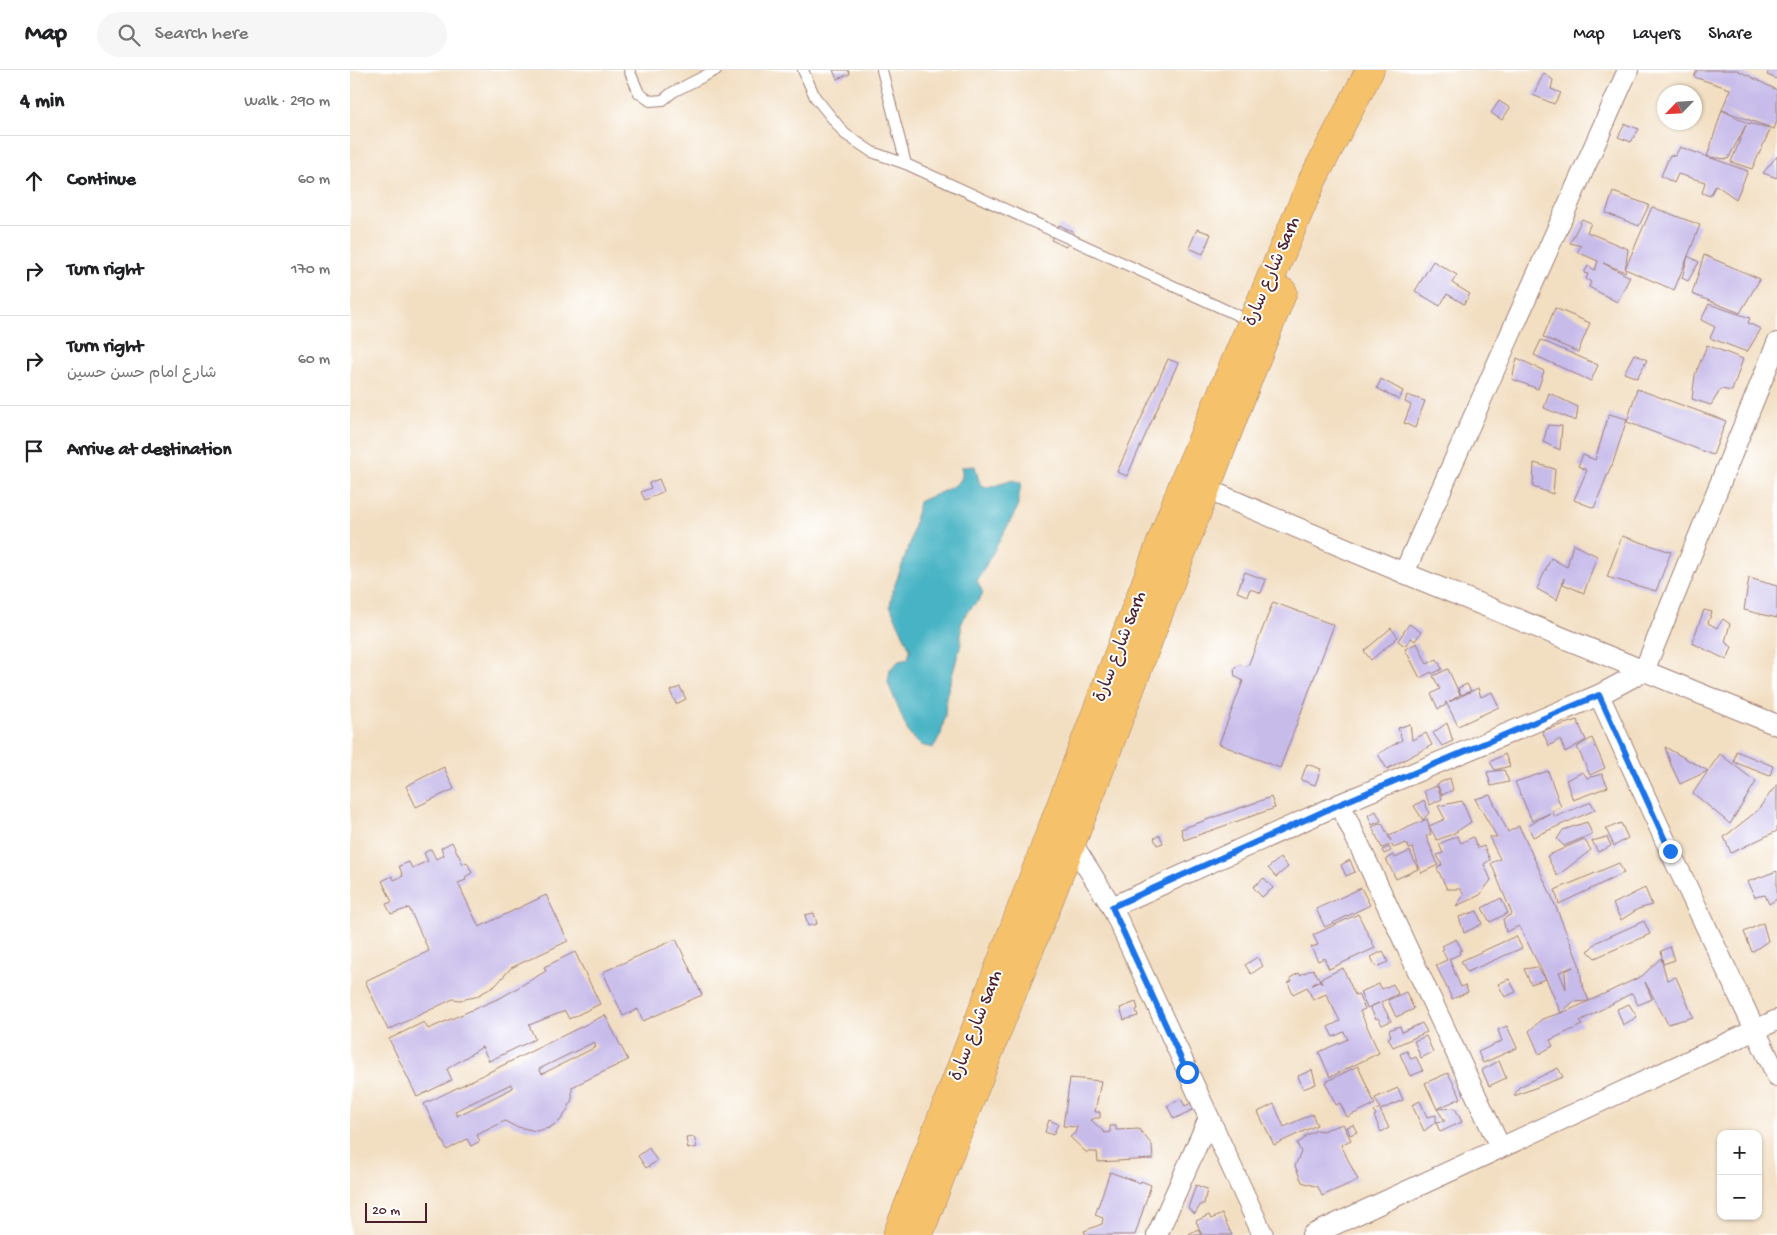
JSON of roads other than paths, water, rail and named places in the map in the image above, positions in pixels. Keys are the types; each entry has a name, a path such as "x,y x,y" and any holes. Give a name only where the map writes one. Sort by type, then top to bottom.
{"highway":[{"name":"شارع سارة Sarh","path":"897,1235 1185,480 1313,179 1370,70"},
{"name":"شارع سارة Sarh","path":"919,1235 960,1124 1072,843 1206,489 1283,294 1322,203 1390,70"}],"street":[{"path":"1404,573 1628,70"},
{"path":"1112,907 1340,804 1599,695 1644,671 1777,343"},
{"path":"1206,489 1404,573 1777,725"},
{"path":"1599,695 1670,851 1777,1076"},
{"path":"1340,804 1500,1147"},
{"path":"1072,843 1112,907 1263,1235"},
{"path":"1312,1235 1777,1020"},
{"path":"1157,1235 1209,1118"}],"lane":[{"path":"629,70 639,92 650,101 663,100 673,92 716,70"},
{"path":"803,70 815,96 845,134 872,152 906,164 1251,321"},
{"path":"882,70 906,164"}],"water":[{"path":"975,466 982,487 991,487 1013,480 1021,483 1017,509 977,581 983,593 966,613 961,625 961,644 946,697 945,716 941,734 933,748 920,745 909,734 888,683 890,669 899,661 908,659 910,649 890,606 893,590 910,543 919,502 954,486 961,479 961,467"}]}
